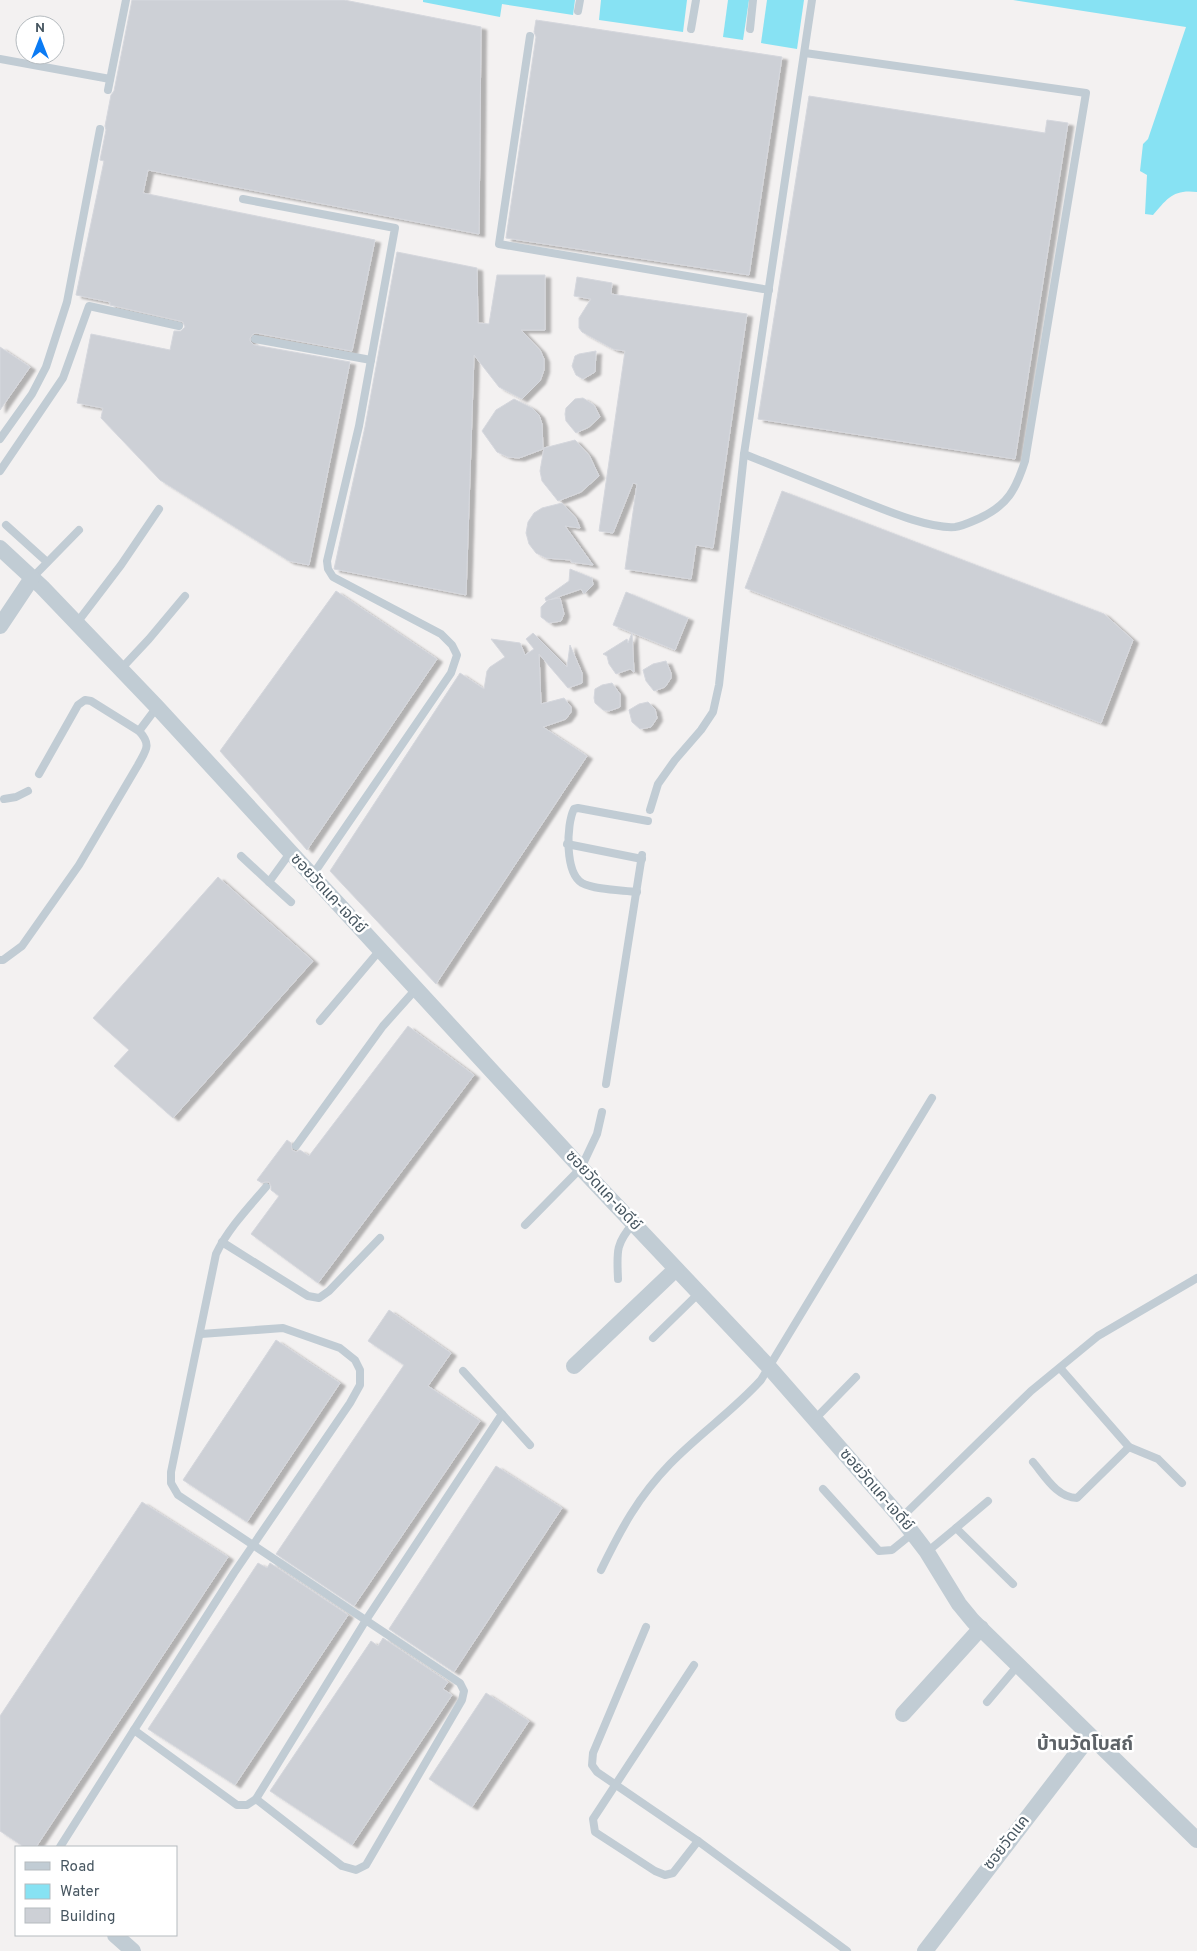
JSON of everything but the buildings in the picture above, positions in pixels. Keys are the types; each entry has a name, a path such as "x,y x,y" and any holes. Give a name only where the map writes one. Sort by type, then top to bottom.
{"street":[{"name":"ซอยวัดแค-เจดีย์","path":"2,553 32,578 157,707 581,1168 768,1366 913,1532 959,1604 981,1628 1197,1840"},
{"path":"0,626 32,578"},
{"path":"574,1366 676,1269"},
{"path":"903,1714 981,1628"},
{"name":"ซอยวัดแค","path":"925,1951 1090,1736"},
{"path":"116,1936 133,1951"}],"lane":[{"path":"108,90 126,0"},
{"path":"578,11 580,0"},
{"path":"691,29 696,0"},
{"path":"750,29 753,0"},
{"path":"650,810 658,784 713,712 719,685 744,454 812,0"},
{"path":"530,36 499,244 769,290"},
{"path":"744,454 896,514 936,525 956,527 975,521 995,511 1009,498 1020,478 1025,461 1086,93 805,53"},
{"path":"0,59 110,79"},
{"path":"0,439 32,394 46,367 67,302 100,129"},
{"path":"244,199 395,228 359,426 327,561 328,569 333,577 441,634 452,645 457,655 451,673 312,876"},
{"path":"0,471 63,378 89,306 179,326"},
{"path":"255,339 371,360"},
{"path":"76,624 121,565 159,509"},
{"path":"6,525 47,562"},
{"path":"32,578 79,530"},
{"path":"120,670 185,596"},
{"path":"0,960 3,960 22,946 79,865 146,749 145,738 139,731 91,701 85,700 78,705 39,774"},
{"path":"139,731 157,707"},
{"path":"4,800 28,791"},
{"path":"637,892 590,886 574,876 568,844 571,815 574,809 578,808 648,821"},
{"path":"568,844 642,857 606,1084"},
{"path":"269,882 290,853"},
{"path":"242,856 291,902"},
{"path":"320,1021 380,950"},
{"path":"296,1146 383,1026 416,989"},
{"path":"601,1570 633,1508 670,1464 746,1397 761,1380 932,1098"},
{"path":"525,1224 581,1168 596,1134 602,1112"},
{"path":"256,1799 342,1866 356,1870 366,1865 462,1700 464,1691 460,1683 178,1495 171,1483 171,1472 216,1254 237,1221 266,1187"},
{"path":"618,1279 618,1248 621,1238 633,1224"},
{"path":"222,1242 308,1296 319,1298 329,1291 380,1238"},
{"path":"901,1518 1031,1391 1098,1336 1197,1278"},
{"path":"653,1338 699,1293"},
{"path":"61,1846 253,1545 350,1403 360,1385 360,1370 355,1360 340,1348 283,1328 201,1334"},
{"path":"1060,1368 1129,1447 1158,1459 1182,1483"},
{"path":"463,1371 530,1446"},
{"path":"815,1419 856,1377"},
{"path":"134,1730 237,1805 247,1805 256,1799 366,1620 502,1414"},
{"path":"1033,1462 1056,1490 1068,1498 1077,1498 1129,1447"},
{"path":"823,1489 879,1551 892,1550 913,1532"},
{"path":"927,1552 988,1501"},
{"path":"956,1528 1013,1584"},
{"path":"646,1627 593,1754 592,1765 596,1772 698,1841 837,1948 847,1951"},
{"path":"987,1702 1019,1664"},
{"path":"694,1665 592,1819 595,1832 665,1876 673,1873 698,1841"}],"water":[{"path":"423,0 575,0 573,15 502,4 500,17 423,2"},
{"path":"601,0 687,0 683,32 599,20"},
{"path":"728,0 749,0 743,40 723,37"},
{"path":"767,0 804,0 797,49 761,43"},
{"path":"1013,0 1197,0 1197,192 1182,192 1171,196 1153,215 1145,214 1147,175 1140,171 1143,144 1148,139 1186,27"}],"district":[{"name":"บ้านวัดโบสถ์","path":"1085,1745"}]}
